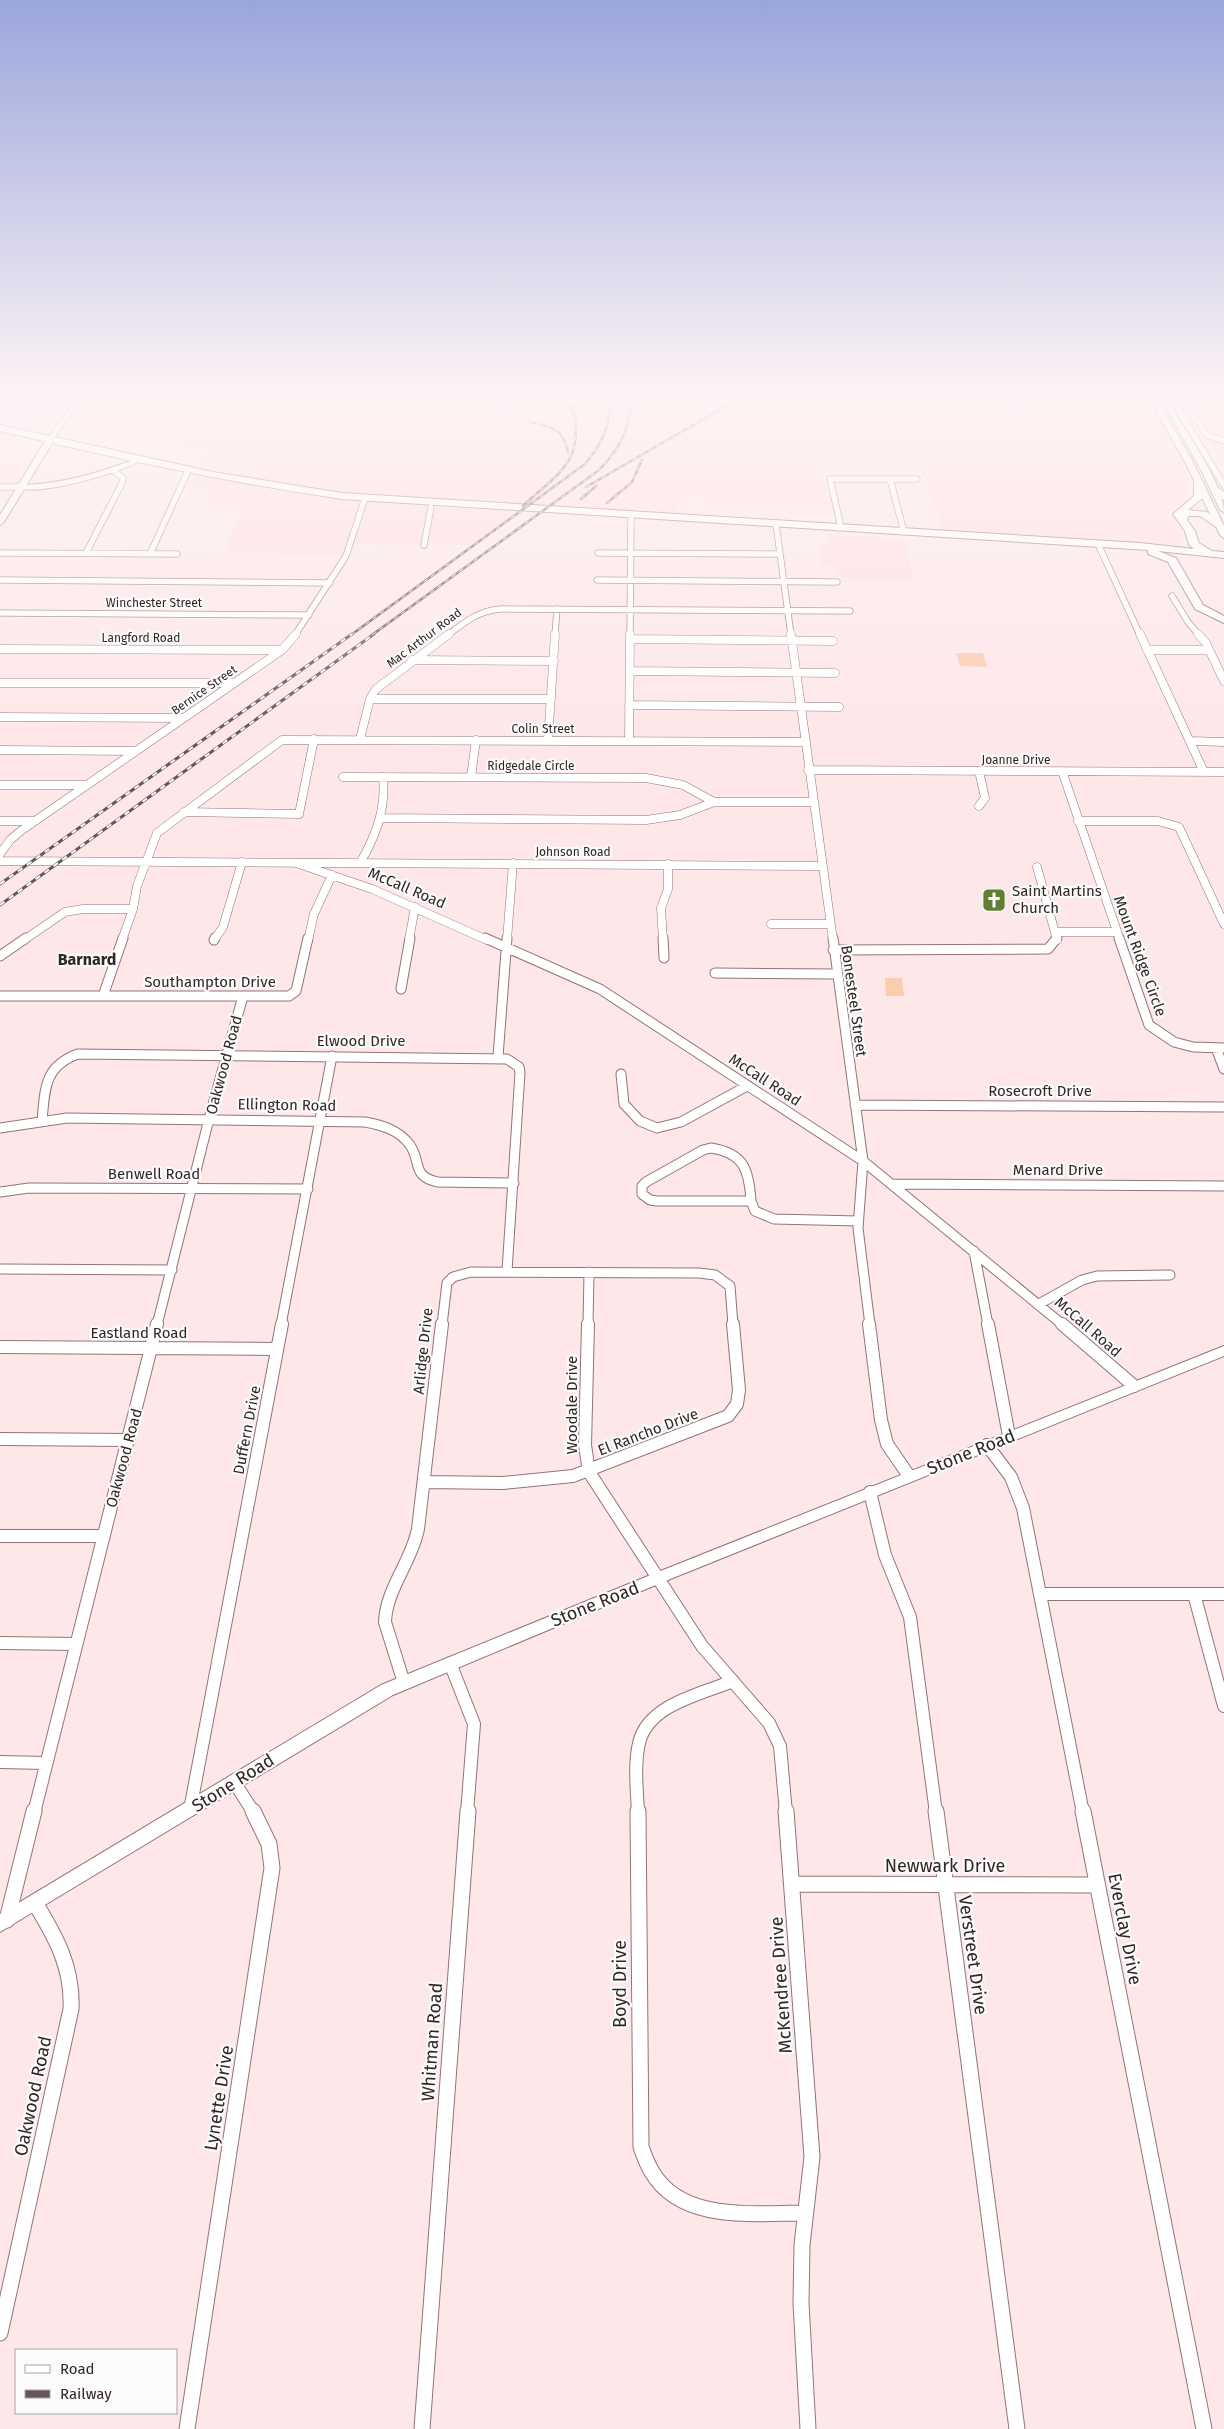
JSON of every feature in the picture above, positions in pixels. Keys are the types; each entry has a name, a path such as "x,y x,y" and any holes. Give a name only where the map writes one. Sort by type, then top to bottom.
{"highway":[{"path":"425,506 632,519 904,532 1220,557"},
{"path":"465,506 1099,546 1164,548 1186,546 1192,541"},
{"path":"1187,506 1178,513 1190,531 1192,541 1200,549 1220,557"},
{"path":"1182,520 1182,516 1185,514 1201,513 1211,517 1219,525"},
{"path":"1164,548 1220,557"},
{"path":"1145,551 1166,556 1177,565 1197,604 1206,612 1224,619"},
{"path":"1177,565 1177,561 1181,558 1198,556"}],"main road":[{"path":"1210,506 1224,535"},
{"path":"0,522 3,512"}],"street":[{"path":"86,553 110,506"},
{"path":"150,554 172,506"},
{"name":"Bernice Street","path":"0,854 10,840 34,821 282,650 309,615 346,556 362,506"},
{"path":"836,506 840,523 838,528"},
{"path":"897,506 904,532"},
{"path":"424,545 431,507"},
{"path":"629,740 631,671 630,553 632,519"},
{"name":"Bonesteel Street","path":"776,526 804,742 863,1162 858,1221 882,1426 887,1444 909,1476"},
{"path":"1099,546 1204,772"},
{"path":"0,553 177,554"},
{"path":"598,553 780,554"},
{"path":"0,580 330,583"},
{"path":"597,580 837,582"},
{"path":"1172,596 1209,650 1224,681"},
{"name":"Mac Arthur Road","path":"360,739 370,699 380,686 412,660 482,611 493,609 630,609 850,611"},
{"path":"548,740 557,609"},
{"name":"Winchester Street","path":"0,613 309,615"},
{"path":"631,640 832,641"},
{"name":"Langford Road","path":"0,649 282,650"},
{"path":"1148,650 1209,650"},
{"path":"412,660 554,661"},
{"path":"631,671 835,673"},
{"path":"0,683 234,683"},
{"path":"370,699 551,699"},
{"path":"629,706 839,707"},
{"path":"0,717 183,718"},
{"path":"103,996 133,909 136,886 157,833 184,812 299,814 314,739"},
{"name":"Colin Street","path":"184,812 282,740 804,742"},
{"path":"471,778 476,740"},
{"path":"1191,741 1224,742"},
{"path":"0,750 136,751"},
{"name":"Joanne Drive","path":"808,770 1224,772"},
{"path":"979,771 985,798 979,806"},
{"name":"Mount Ridge Circle","path":"1062,771 1149,1025 1163,1038 1180,1044 1220,1048"},
{"name":"Ridgedale Circle","path":"343,777 658,779 683,785 714,802"},
{"path":"360,863 376,833 381,818 385,794 383,777"},
{"path":"0,784 87,785"},
{"name":"Ridgedale Circle","path":"381,818 646,820 680,815 714,802 813,802"},
{"path":"0,821 34,821"},
{"path":"1078,821 1158,821 1179,827 1224,924"},
{"name":"McCall Road","path":"0,861 325,863"},
{"path":"214,940 222,928 242,862"},
{"name":"McCall Road","path":"296,863 415,907 600,989 863,1162 1039,1304 1134,1386"},
{"path":"325,863 325,869 332,875"},
{"name":"Johnson Road","path":"325,863 822,866"},
{"path":"498,1057 505,947 513,863"},
{"path":"664,958 661,908 668,889 668,864"},
{"path":"833,950 1038,950 1054,945 1056,932 1037,867"},
{"name":"Southampton Drive","path":"0,996 284,996 296,991 314,914 332,875"},
{"path":"401,988 415,907"},
{"path":"0,956 65,912 83,909 133,909"},
{"path":"771,924 830,924"},
{"path":"1056,932 1116,932"},
{"path":"715,973 837,974"},
{"name":"Oakwood Road","path":"4,1922 129,1440 209,1119 243,996"},
{"path":"1220,1048 1224,1069"},
{"name":"Elwood Drive","path":"42,1121 50,1074 56,1065 66,1058 90,1054 498,1057 514,1062 519,1067 520,1073 507,1272"},
{"name":"Duffern Drive","path":"190,1810 332,1056"},
{"path":"621,1074 624,1104 642,1121 656,1128 664,1128 676,1124 747,1086"},
{"name":"Rosecroft Drive","path":"855,1106 1224,1107"},
{"name":"Ellington Road","path":"0,1128 67,1118 364,1122 393,1130 411,1146 418,1172 431,1181 514,1183"},
{"path":"750,1201 657,1201 644,1197 640,1190 646,1182 703,1150 716,1148 735,1156 746,1168 750,1182 750,1201 755,1211 774,1219 858,1221"},
{"name":"Menard Drive","path":"892,1184 1224,1186"},
{"name":"Benwell Road","path":"0,1192 29,1188 308,1189"},
{"path":"974,1251 1009,1436"},
{"path":"0,1269 172,1270"},
{"name":"Arlidge Drive","path":"404,1683 385,1622 384,1612 415,1542 426,1482 447,1283 461,1274 507,1272 715,1275"},
{"name":"Woodale Drive","path":"589,1272 585,1445 589,1472 658,1578"},
{"name":"El Rancho Drive","path":"426,1482 538,1481 558,1479 589,1472 720,1420 734,1410 739,1390 732,1291 727,1282 715,1275"},
{"path":"1039,1304 1082,1280 1097,1276 1170,1276"},
{"name":"Eastland Road","path":"0,1347 277,1349"},
{"name":"Stone Road","path":"4,1922 370,1699 404,1683 909,1476 1224,1351"},
{"path":"0,1439 129,1440"},
{"name":"Everclay Drive","path":"987,1445 1010,1477 1019,1494 1204,2429"},
{"name":"Verstreet Drive","path":"870,1492 885,1555 910,1617 1017,2429"},
{"path":"0,1536 104,1536"},
{"name":"McKendree Drive","path":"658,1578 702,1646 768,1723 780,1746 793,1884 812,2157 802,2246 801,2303 808,2429"},
{"path":"1040,1594 1224,1594"},
{"path":"1194,1594 1224,1706"},
{"path":"0,1643 76,1644"},
{"name":"Whitman Road","path":"422,2429 474,1724 450,1663"},
{"name":"Boyd Drive","path":"733,1681 665,1710 644,1729 639,1741 637,1766 641,2147 652,2176 676,2199 692,2206 710,2211 805,2214"},
{"path":"0,1762 46,1763"},
{"name":"Lynette Drive","path":"187,2429 272,1868 270,1841 234,1782"},
{"name":"Newwark Drive","path":"793,1884 1097,1885"},
{"name":"Oakwood Road","path":"0,2333 71,2010 73,1990 70,1971 64,1954 35,1903"}],"shaded area":[{"path":"242,506 439,506 516,512 470,545 348,544 345,554 234,553 227,551"},
{"path":"556,506 677,506 678,514"},
{"path":"935,506 1173,506 1168,510 1167,517 1182,530 1182,540 1176,546 944,531"},
{"path":"826,534 903,539 914,578 847,578 839,575 835,566 822,566 818,545 827,545"},
{"path":"956,653 983,653 987,667 960,666"},
{"path":"885,978 902,978 904,996 886,996"}],"railway":[{"path":"351,635 527,506"},
{"path":"372,635 549,506"},
{"path":"0,884 352,634"},
{"path":"0,905 374,634"}],"place":[{"name":"Saint Martins Church","path":"994,900"}],"district":[{"name":"Barnard","path":"87,959"}]}
